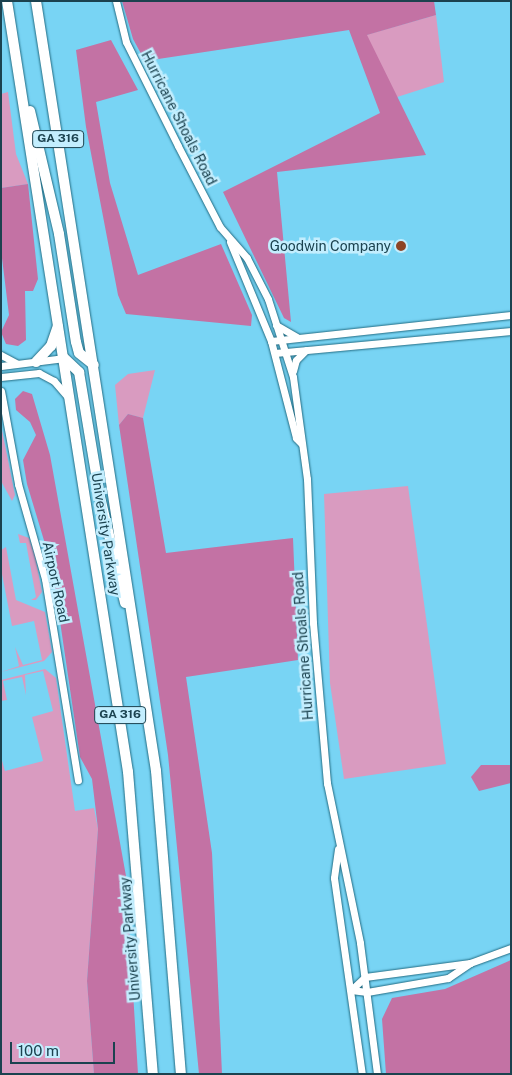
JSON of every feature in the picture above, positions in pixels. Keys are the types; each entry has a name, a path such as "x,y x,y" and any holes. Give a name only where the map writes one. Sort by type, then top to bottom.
{"highway":[{"name":"University Parkway","path":"7,1 128,772 153,1074"},
{"name":"University Parkway","path":"36,1 137,642 167,867 181,1074"},
{"path":"21,86 52,197 76,342 79,352 94,365"},
{"path":"36,362 51,346 58,323"},
{"path":"64,358 80,372 100,497 137,642"}],"street":[{"name":"Hurricane Shoals Road","path":"116,1 126,42 230,242 271,341 296,438 302,444"},
{"name":"Hurricane Shoals Road","path":"230,242 247,258 276,324 293,377 302,444 320,721 338,845 349,877 365,977 377,1074"},
{"path":"271,341 511,315"},
{"path":"276,324 302,338"},
{"path":"275,353 511,331"},
{"path":"293,377 293,365 306,349"},
{"path":"1,354 19,364"},
{"path":"1,366 64,358"},
{"path":"1,377 44,374 71,402"},
{"name":"Airport Road","path":"1,391 16,475 45,579 78,780"},
{"name":"Hurricane Shoals Road","path":"338,845 334,878 362,1074"},
{"path":"351,990 365,977 470,963 511,948"},
{"path":"351,990 367,992 448,978 470,963"}],"shaded area":[{"path":"122,1 434,1 436,15 367,35 426,155 277,172 291,322 284,318 223,192 380,113 349,30 145,61 133,39"},
{"path":"436,15 444,82 394,98 366,35"},
{"path":"111,40 138,90 96,102 110,183 138,275 221,244 252,315 251,326 126,314 118,295 86,127 76,50"},
{"path":"8,92 16,154 28,184 1,188 1,94"},
{"path":"28,184 38,279 33,291 25,291 26,340 18,346 6,344 1,332 9,315 1,250 1,188"},
{"path":"155,370 143,418 128,414 119,425 115,385 128,374"},
{"path":"23,391 32,394 50,455 126,876 138,1074 94,1074 87,981 98,829 92,779 80,757 52,567 27,484 23,460 36,435 30,422 16,410 15,399"},
{"path":"128,414 143,418 166,553 293,538 298,660 186,677 212,853 222,1074 199,1074 168,755 119,425"},
{"path":"1,425 15,495 12,501 1,481"},
{"path":"408,486 446,764 344,779 330,683 324,494"},
{"path":"18,534 29,538 35,556 42,592 36,600 31,600 36,597 26,543 20,543"},
{"path":"6,547 16,600 45,612 52,652 44,661 1,672 19,666 15,647 23,665 42,660 34,621 12,626 1,569 1,550"},
{"path":"45,669 56,678 75,811 94,808 98,829 87,981 94,1074 1,1074 1,757 5,771 43,761 32,717 53,711 43,671 25,675 26,695 22,677 3,681 7,700 1,701 1,680"},
{"path":"481,765 511,765 511,783 479,791 471,777"},
{"path":"511,960 511,1074 386,1074 382,1019 392,998 445,989"}],"place":[{"name":"Goodwin Company","path":"401,246"}]}
